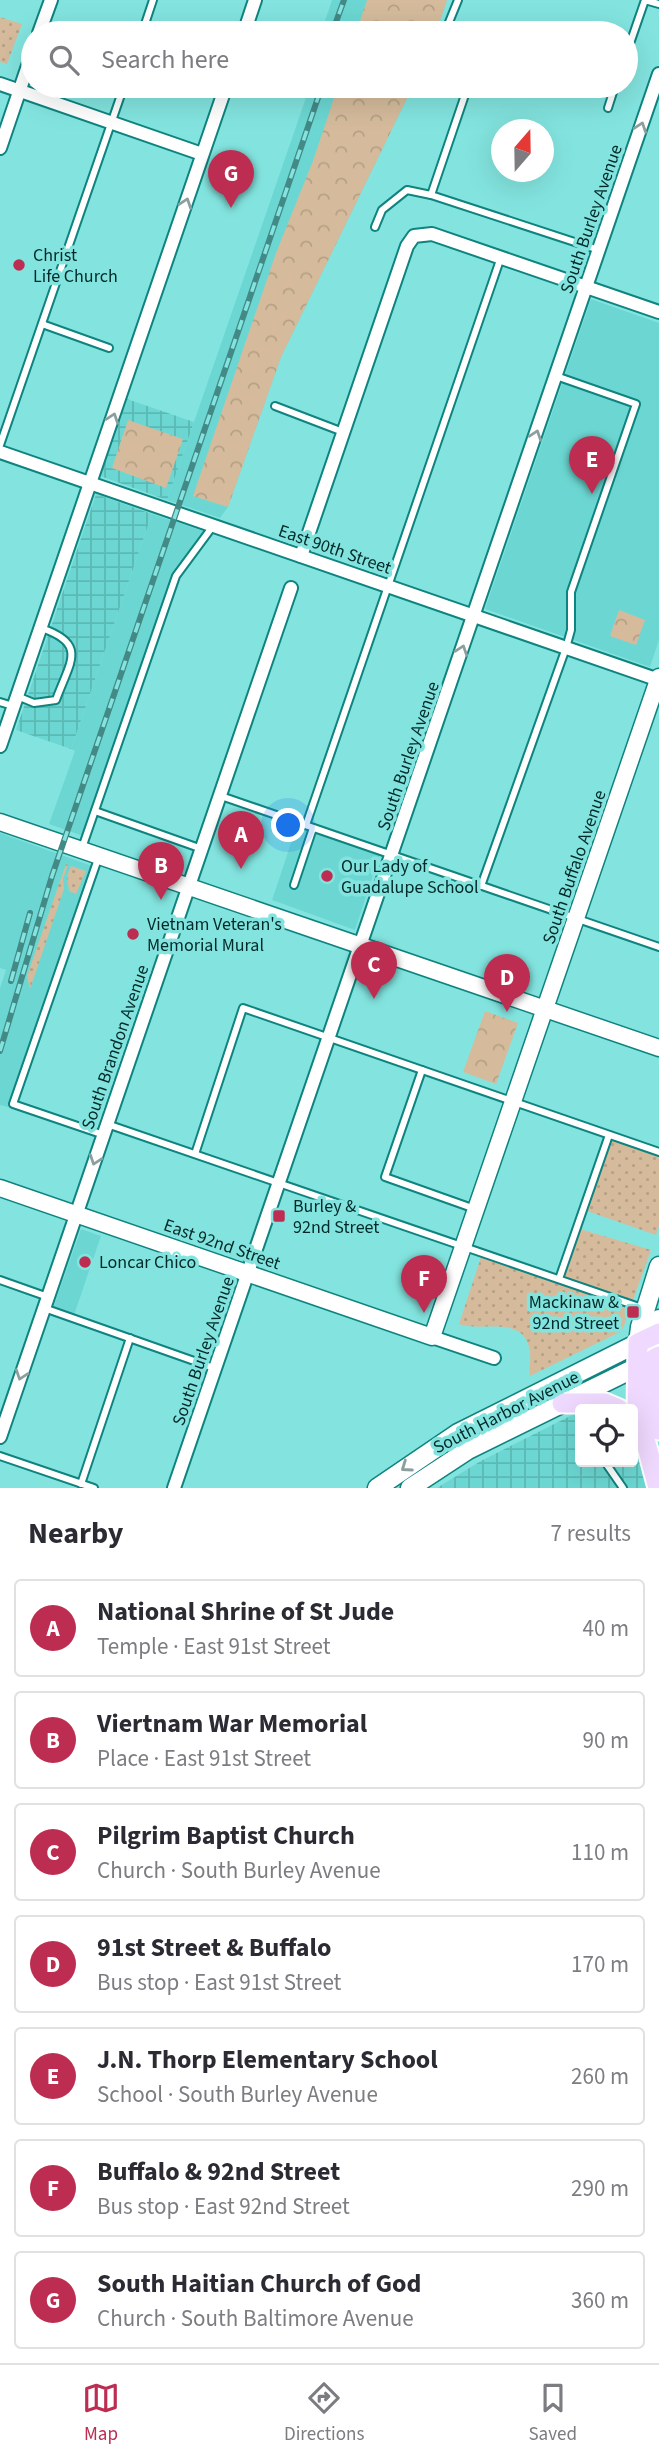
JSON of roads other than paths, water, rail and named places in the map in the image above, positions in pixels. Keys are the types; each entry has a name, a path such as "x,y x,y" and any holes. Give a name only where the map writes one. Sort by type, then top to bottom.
{"main road":[{"path":"658,1488 646,1425 637,1409 651,1360 659,1266"},
{"path":"638,1343 655,1324"},
{"path":"651,1360 638,1343 639,1327 655,1324"},
{"name":"South Harbor Avenue","path":"377,1488 458,1433 638,1343"},
{"name":"South Harbor Avenue","path":"410,1488 468,1450 651,1360"},
{"path":"562,1403 607,1404"}],"street":[{"path":"43,21 51,0"},
{"path":"248,21 255,0"},
{"name":"South Burley Avenue","path":"174,1488 659,74"},
{"path":"0,84 20,91"},
{"path":"0,148 21,88"},
{"path":"41,98 202,154"},
{"path":"0,746 222,98"},
{"path":"301,556 407,246 414,236 432,234 659,312"},
{"name":"East 90th Street","path":"0,452 659,679"},
{"name":"South Brandon Avenue","path":"0,1437 291,588"},
{"name":"South Buffalo Avenue","path":"432,1337 659,679"},
{"path":"0,822 659,1048"},
{"name":"East 92nd Street","path":"0,1188 494,1358"}],"lane":[{"path":"146,21 153,0"},
{"path":"449,21 458,0"},
{"path":"638,21 645,0 659,4"},
{"path":"0,445 120,98"},
{"path":"431,195 464,98"},
{"path":"608,108 611,98"},
{"path":"375,227 382,210 393,198 407,190 431,195 599,250"},
{"path":"294,885 310,826 388,586 501,257"},
{"path":"42,324 109,348"},
{"path":"481,886 566,648 571,630 571,593 636,404 556,376"},
{"path":"275,406 343,432"},
{"path":"81,850 176,576 214,526"},
{"path":"0,702 34,703 56,700 73,653 70,643 59,634 41,628"},
{"path":"220,796 659,947"},
{"path":"95,811 202,849"},
{"path":"99,856 13,1104 195,1154 559,1279 655,1324"},
{"path":"195,1154 243,1008 659,1152"},
{"path":"422,1070 384,1177 476,1210"},
{"path":"559,1279 609,1135"},
{"path":"0,1280 130,1338 216,1368"},
{"path":"81,1484 130,1338"},
{"path":"0,1456 94,1488"},
{"path":"608,1467 623,1488"}],"railway":[{"path":"336,21 344,0"},
{"path":"0,1051 52,876 318,98"},
{"path":"11,981 30,913"}],"place":[{"name":"South Haitian Church of God","path":"231,208"},
{"name":"Christ Life Church","path":"19,265"},
{"name":"J.N. Thorp Elementary School","path":"592,494"},
{"name":"National Shrine of St Jude","path":"241,869"},
{"name":"Our Lady of Guadalupe School","path":"327,876"},
{"name":"Viertnam War Memorial","path":"161,900"},
{"name":"Vietnam Veteran's Memorial Mural","path":"133,934"},
{"name":"Pilgrim Baptist Church","path":"374,999"},
{"name":"91st Street & Buffalo","path":"507,1012"},
{"name":"Burley & 92nd Street","path":"279,1216"},
{"name":"Loncar Chico","path":"85,1262"},
{"name":"Mackinaw & 92nd Street","path":"633,1312"},
{"name":"Buffalo & 92nd Street","path":"424,1313"}]}
